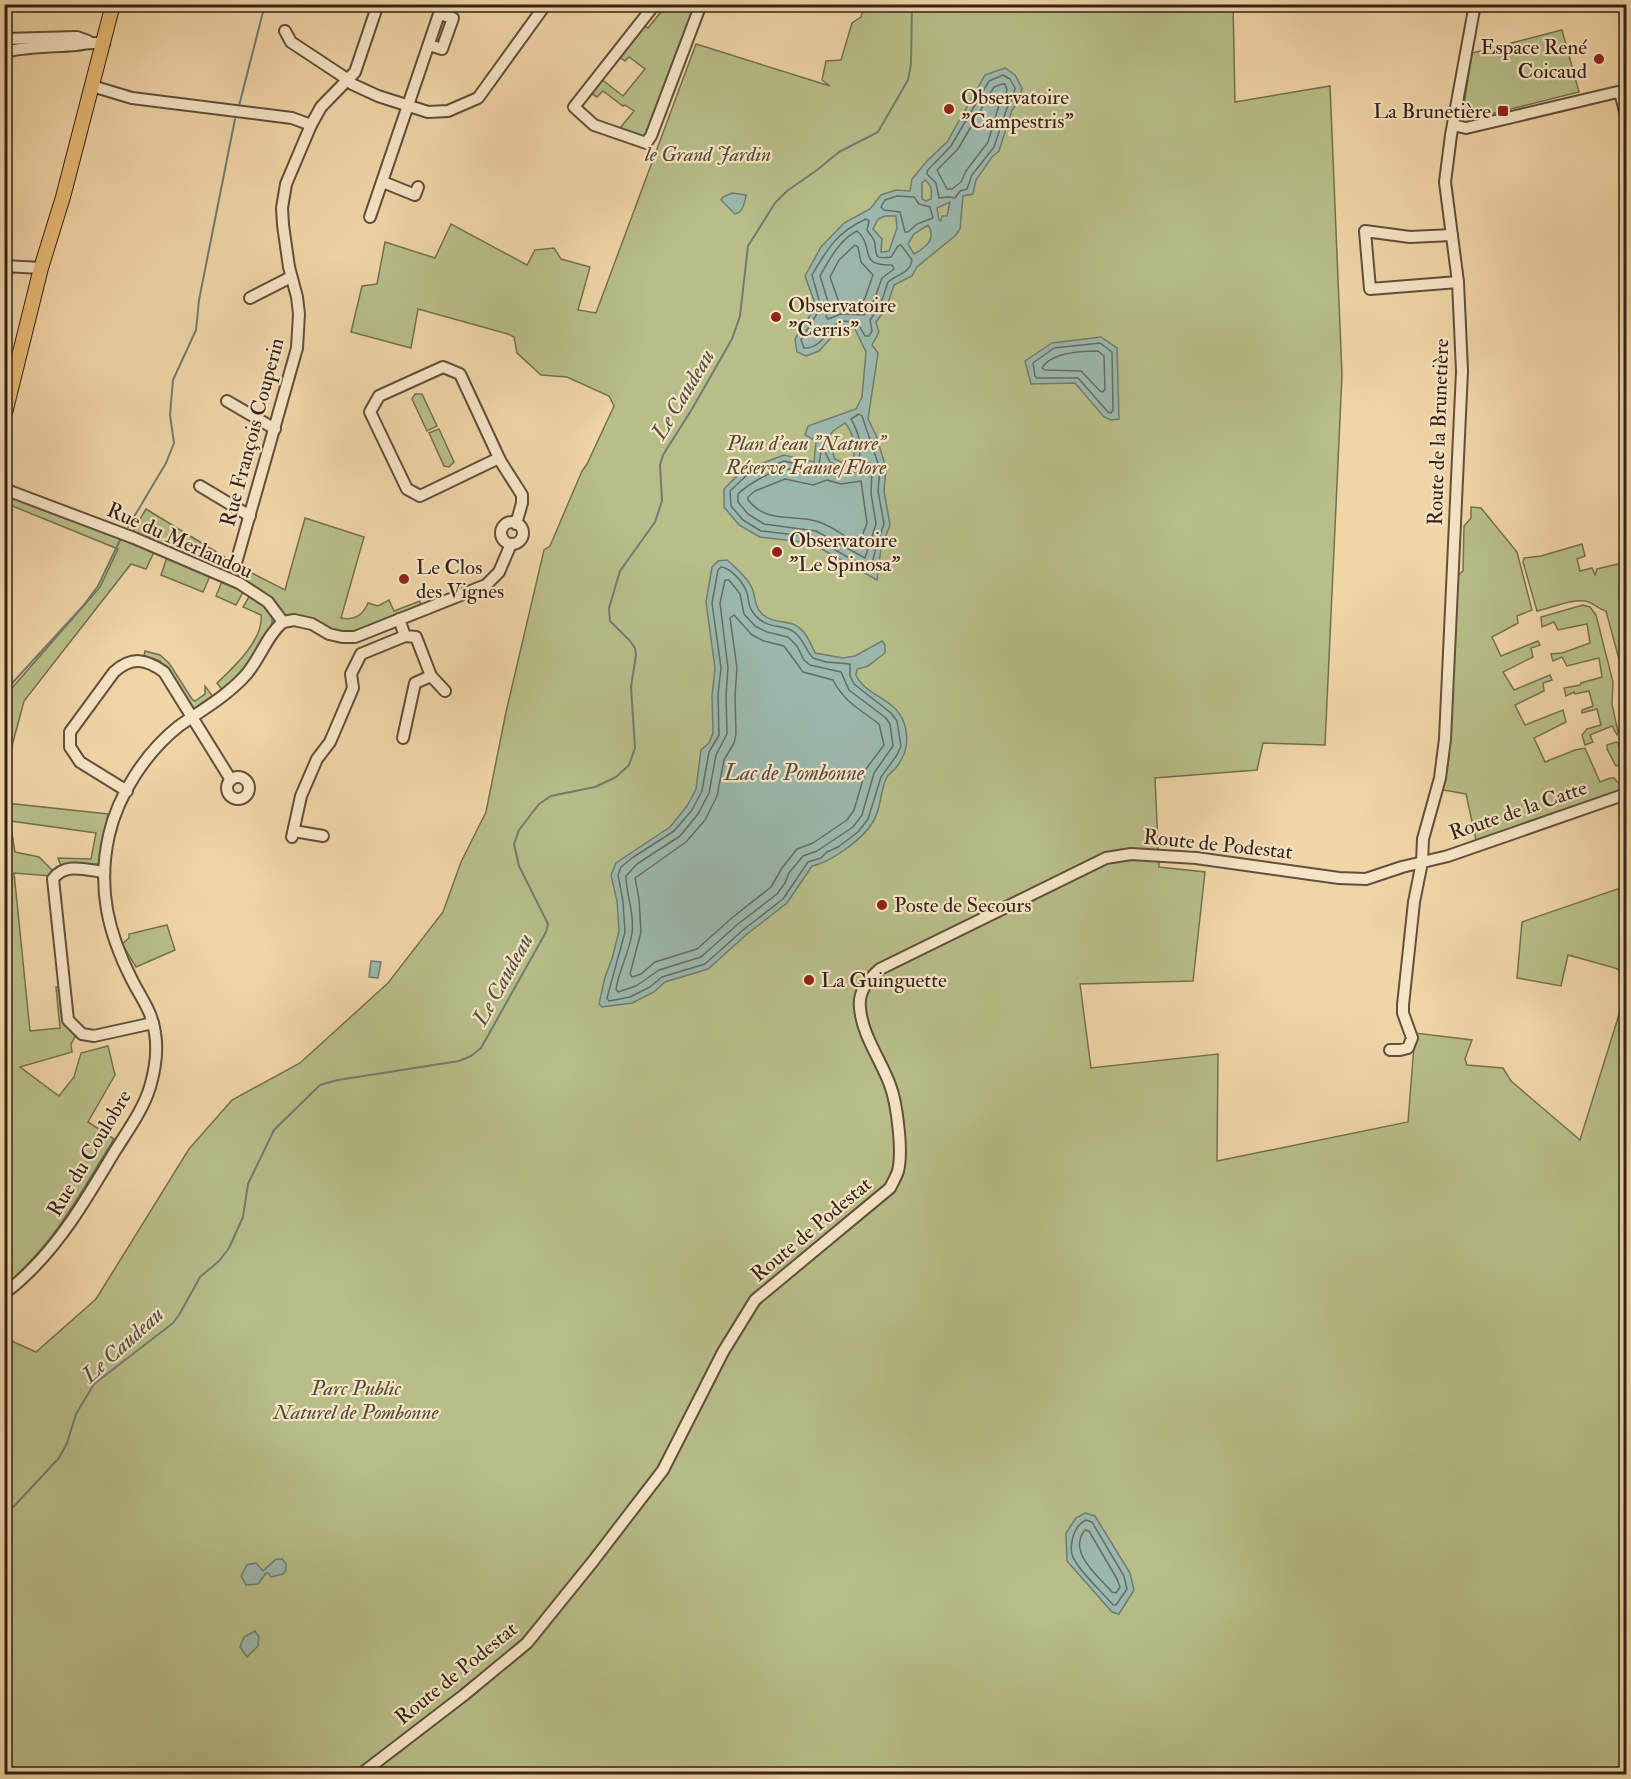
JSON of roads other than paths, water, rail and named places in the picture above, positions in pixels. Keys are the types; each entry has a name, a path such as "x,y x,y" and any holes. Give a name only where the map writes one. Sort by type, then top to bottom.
{"main road":[{"path":"4,417 41,268 104,44 113,4"}],"street":[{"name":"Rue François Couperin","path":"236,562 297,348 299,332 297,297 291,277 282,208 286,184 321,107 355,72 378,4"},
{"path":"285,31 291,42 352,84 378,96 428,112 448,111 478,98 546,4"},
{"path":"656,4 574,107 594,125 646,143 651,136 698,5"},
{"name":"Route de la Brunetière","path":"1390,1050 1408,1047 1413,1038 1403,1005 1414,902 1422,862 1423,839 1440,778 1445,739 1462,371 1458,282 1444,182 1475,4"},
{"path":"4,39 77,37 104,44"},
{"path":"4,52 36,47 79,45 88,41"},
{"path":"370,218 429,45"},
{"path":"92,86 132,98 292,118 311,125"},
{"path":"1454,125 1466,128 1623,91 1626,115"},
{"path":"383,182 415,195 418,187"},
{"path":"1452,235 1410,237 1365,231 1370,289 1458,282"},
{"path":"4,266 41,268"},
{"path":"250,298 291,277"},
{"path":"283,622 294,620 312,624 329,634 355,637 486,585 499,572 511,544 504,541 501,532 506,524 516,524 522,495 499,458 460,374 443,367 379,396 370,412 407,489 420,496 499,458"},
{"path":"227,400 275,429"},
{"path":"200,486 250,516"},
{"name":"Rue du Merlandou","path":"4,489 134,538 239,584 268,602 283,622"},
{"path":"399,619 405,636"},
{"name":"Rue du Coulobre","path":"4,1293 41,1260 70,1225 140,1111 150,1089 156,1044 153,1023 144,997 132,981 106,913 104,872 109,835 115,815 147,758 177,728 224,696 245,676 259,659 274,629 283,622"},
{"path":"323,836 293,834 301,796 317,759 330,742 353,688 351,674 361,654 405,636 416,637 431,676 445,691"},
{"path":"127,791 80,762 70,747 70,732 114,672 123,664 137,661 150,662 164,672 231,780"},
{"path":"403,738 415,683 431,676"},
{"name":"Route de la Catte","path":"1422,862 1448,856 1626,794"},
{"name":"Route de Podestat","path":"361,1774 527,1643 663,1470 723,1352 755,1300 890,1188 899,1169 896,1106 891,1086 862,1021 860,1008 864,986 880,969 1106,858 1131,854 1196,858 1339,878 1366,879 1422,862"},
{"path":"104,872 70,868 58,872 53,879 68,1020 81,1034 94,1036 153,1023"}],"water":[{"path":"1005,68 1015,75 1022,88 1019,101 1012,110 999,151 976,180 973,194 963,196 960,229 956,235 917,267 912,276 894,285 886,309 876,322 879,332 872,345 878,353 868,419 876,435 886,468 884,491 890,525 881,548 877,580 811,543 760,537 739,525 724,507 724,489 742,471 784,455 814,462 816,441 805,435 808,426 856,409 862,397 866,352 854,327 841,327 819,351 806,356 797,352 795,339 816,306 805,276 821,247 844,223 870,209 881,195 896,190 910,191 912,179 947,142 985,75","holes":["925,180 931,188 931,199 926,201 922,199 922,183","950,202 947,216 942,216 941,221 937,208","885,216 896,216 897,228 889,251 881,252 882,239 873,229 878,219","928,225 931,238 926,245 914,254 908,244 914,234","845,423 854,440 853,459 841,462 835,459 828,438 833,431"]},
{"path":"732,193 746,195 742,209 735,214 721,200"},
{"path":"1101,337 1117,348 1119,419 1111,420 1104,417 1075,383 1031,384 1025,361 1052,343"},
{"name":"Lac de Pombonne","path":"727,560 750,584 759,611 765,617 793,624 801,629 815,653 843,658 855,656 882,641 885,645 885,653 868,666 857,669 856,675 860,682 898,711 905,724 907,738 905,751 895,769 886,779 878,812 868,829 837,855 812,866 787,903 747,934 708,969 665,982 654,992 632,1003 602,1007 599,1004 605,977 619,931 617,901 611,875 616,863 670,827 687,806 696,789 701,750 709,743 713,733 712,696 715,668 706,602 712,567 718,561"},
{"path":"371,961 381,962 378,978 369,977"},
{"path":"1085,1513 1095,1516 1130,1573 1134,1590 1119,1614 1112,1612 1067,1561 1066,1533 1076,1518"},
{"path":"276,1559 282,1559 286,1564 283,1574 271,1577 266,1573 258,1584 246,1585 241,1576 247,1565 256,1563 263,1571"},
{"path":"255,1631 259,1637 258,1646 247,1657 240,1647 244,1637"}],"waterway":[{"path":"239,106 265,4"},
{"name":"Le Caudeau","path":"4,1517 59,1458 67,1443 76,1414 94,1384 173,1323 200,1277 219,1261 229,1248 243,1217 248,1184 274,1130 320,1085 338,1080 459,1061 471,1056 481,1048 546,932 548,924 519,866 514,844 519,830 539,804 551,796 595,787 616,777 629,765 635,748 631,687 635,648 610,621 609,608 620,571 655,522 662,501 660,465 663,455 732,339 740,316 748,246 775,203 787,191 839,152 878,132 908,80 911,64 912,4"},
{"path":"128,527 166,463 174,443 170,415 173,380 196,330 199,300 235,119"},
{"path":"4,692 83,606 98,586 120,540"},
{"path":"4,941 7,948 4,963"},
{"path":"4,995 4,1008"}],"place":[{"name":"Espace René Coicaud","path":"1599,59"},
{"name":"Observatoire \"Campestris\"","path":"949,109"},
{"name":"La Brunetière","path":"1503,111"},
{"name":"Observatoire \"Cerris\"","path":"776,317"},
{"name":"Observatoire \"Le Spinosa\"","path":"777,552"},
{"name":"Le Clos des Vignes","path":"404,579"},
{"name":"Poste de Secours","path":"882,905"},
{"name":"La Guinguette","path":"809,980"}],"park label":[{"name":"le Grand Jardin","path":"708,154"},
{"name":"Plan d'eau \"Nature\" Réserve Faune/Flore","path":"806,455"},
{"name":"Parc Public Naturel de Pombonne","path":"356,1400"}]}
